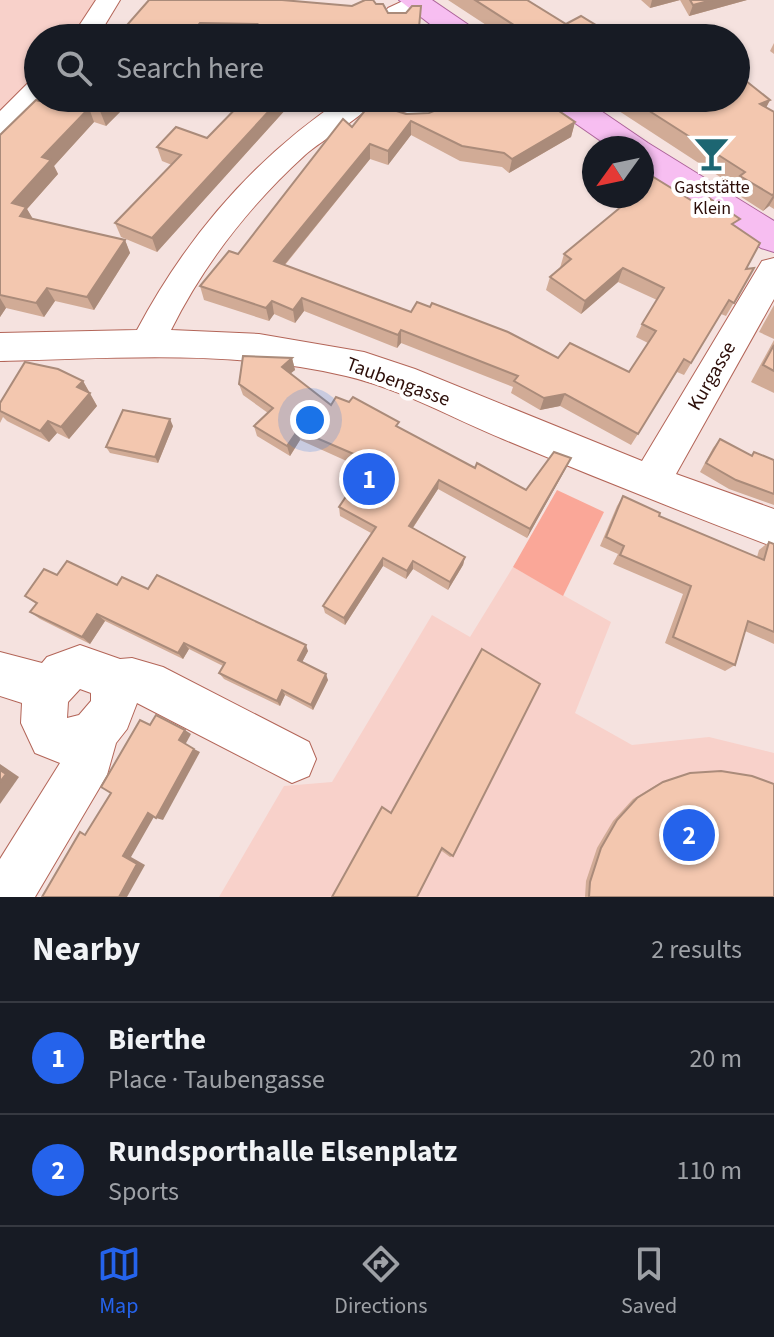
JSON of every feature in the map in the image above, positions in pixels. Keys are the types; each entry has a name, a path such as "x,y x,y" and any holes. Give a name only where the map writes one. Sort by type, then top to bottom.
{"main road":[{"path":"409,8 440,24"},
{"path":"581,112 616,136"},
{"path":"654,161 774,239"}],"street":[{"path":"93,24 108,0"},
{"path":"0,127 24,103"},
{"path":"147,343 165,305 238,206 283,157 344,112"},
{"path":"390,112 405,120 419,120 441,112"},
{"name":"Kurgasse","path":"650,483 774,270"},
{"name":"Taubengasse","path":"0,347 147,343 263,348 349,362 650,483 774,528"},
{"path":"111,682 114,704 110,716 93,735 79,741 66,741 54,737 45,728 41,715 42,701 49,688 70,671 82,667 94,669 111,682 132,680 147,683 292,759"},
{"path":"0,674 49,688"},
{"path":"6,897 90,758 93,735"}],"shaded area":[{"path":"0,0 96,0 81,24 24,24 24,90 0,113"},
{"path":"557,490 604,512 563,596 513,567"},
{"path":"513,567 611,622 575,713 632,745 709,737 774,753 774,897 219,897 284,786 332,782 432,615 470,637"}],"building":[{"path":"149,0 282,0 352,6 373,0 376,4 383,4 388,13 406,13 412,6 421,6 419,24 128,24"},
{"path":"475,0 527,0 566,24 512,24"},
{"path":"690,0 712,0 693,5"},
{"path":"581,16 594,24 566,24"},
{"path":"750,84 770,100 760,104 774,112 774,194 740,176 745,172 651,112 750,112"},
{"path":"24,112 85,112 42,157 51,160 12,203 26,207 20,216 125,240 87,297 47,288 36,303 0,295 0,135"},
{"path":"232,112 268,112 152,238 115,223 181,155 157,147 176,127 207,138"},
{"path":"364,112 560,112 575,122 512,159 504,153 462,146 411,121 388,151 370,144 274,261 411,312 417,302 430,307 432,303 508,332 558,358 570,343 629,372 656,331 642,324 664,288 623,268 585,301 550,277 571,259 564,254 620,208 654,208 654,177 699,205 709,198 740,219 732,224 760,243 746,269 754,268 734,303 729,300 691,363 684,359 638,434 565,394 544,398 514,381 518,376 401,330 398,335 302,298 293,310 272,301 266,308 200,286 229,251 238,254 343,119 352,127"},
{"path":"774,345 774,371 763,365"},
{"path":"243,356 292,358 282,367 331,405 336,397 349,402 353,397 399,422 396,426 475,468 477,463 526,490 554,452 571,458 530,529 439,480 409,526 465,557 450,582 413,561 407,571 383,558 344,618 323,606 376,527 339,507 355,483 341,476 356,455 298,430 287,446 254,426 273,408 239,384"},
{"path":"25,362 58,369 83,381 77,387 90,393 61,427 48,421 40,431 0,411 0,403"},
{"path":"123,410 170,419 155,457 106,447"},
{"path":"720,439 752,456 754,452 774,460 774,494 736,480 706,463"},
{"path":"623,496 660,513 659,516 764,560 769,542 774,544 774,632 748,621 735,665 673,637 691,586 620,555 624,546 606,537"},
{"path":"67,561 117,585 122,577 148,589 157,575 306,645 298,660 326,674 311,705 282,690 277,701 219,673 225,663 184,643 178,653 97,614 82,637 30,612 37,603 25,596 44,569 57,575"},
{"path":"482,649 540,684 453,856 442,848 417,897 332,897 382,807 391,813"},
{"path":"156,715 185,730 179,740 194,749 156,818 148,813 123,856 137,864 119,897 42,897 80,832 85,835 111,793 101,787 140,720 150,725"},
{"path":"721,771 752,776 774,784 774,897 589,897 590,882 601,848 617,820 637,798 663,782 690,773"}],"place":[{"name":"Gaststätte Klein","path":"712,153"},
{"name":"Bierthe","path":"369,479"},
{"name":"Rundsporthalle Elsenplatz","path":"689,835"}]}
